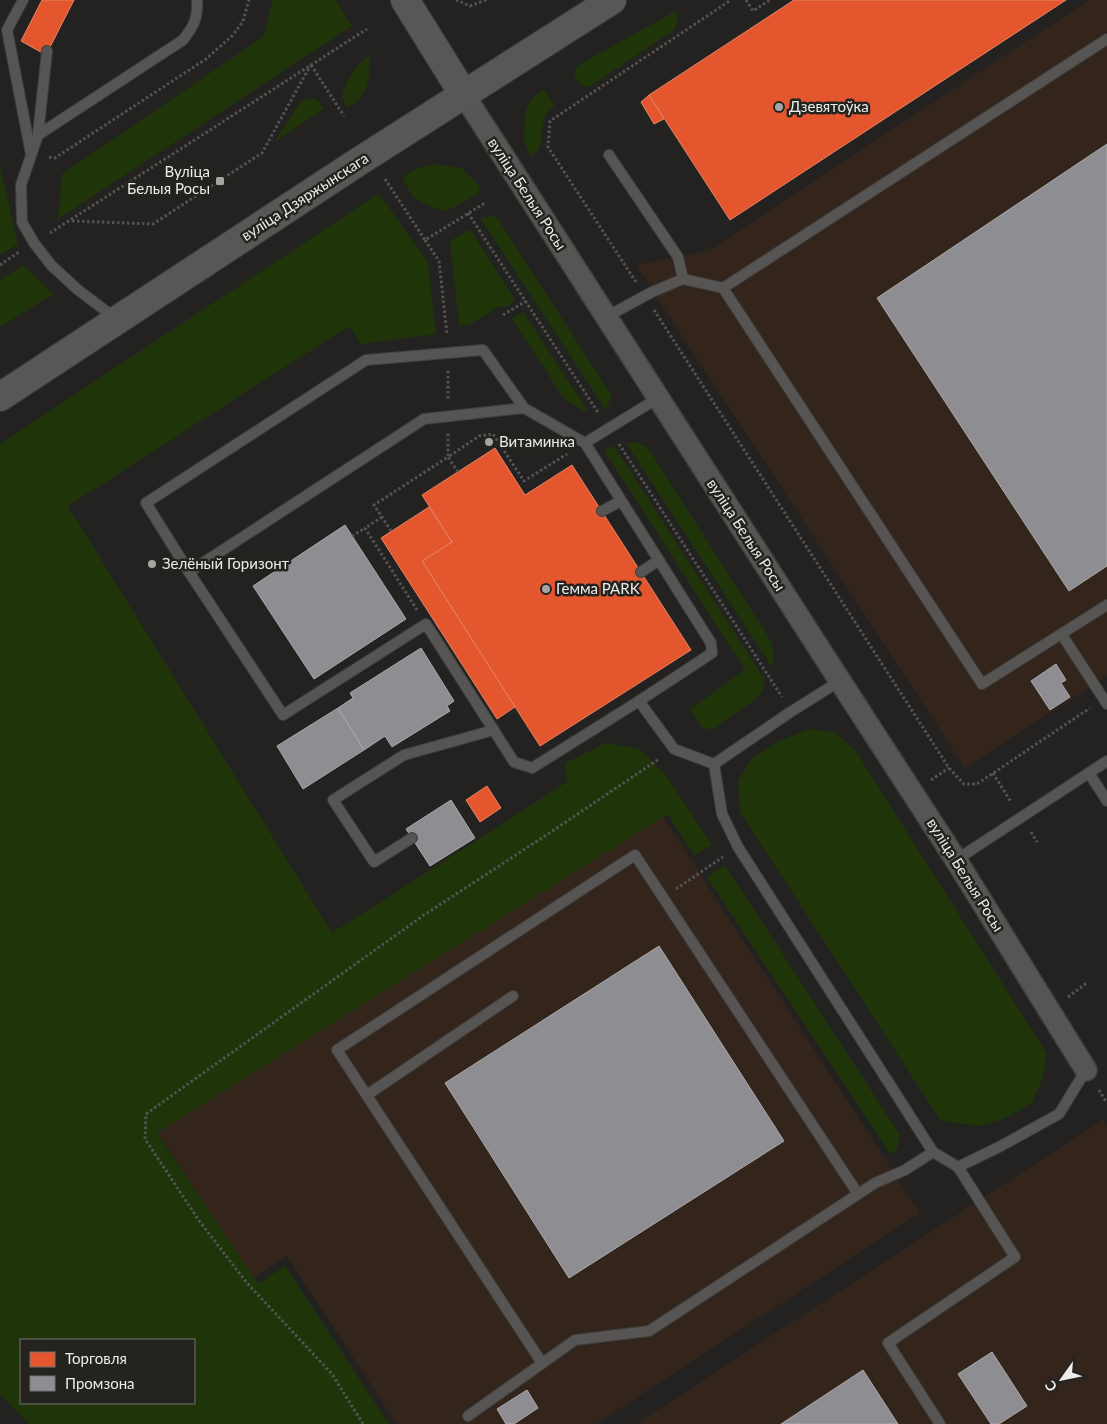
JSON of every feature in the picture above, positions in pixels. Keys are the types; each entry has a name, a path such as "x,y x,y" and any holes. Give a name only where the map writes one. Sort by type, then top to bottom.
{"main road":[{"name":"вуліца Белыя Росы","path":"405,0 464,95"},
{"name":"вуліца Дзяржынскага","path":"0,397 358,162 612,0"}],"street":[{"name":"вуліца Белыя Росы","path":"464,95 956,860 1086,1070"}],"lane":[{"path":"23,0 8,30 31,155"},
{"path":"38,135 183,40 193,27 197,12 197,0"},
{"path":"723,288 1107,38"},
{"path":"47,51 38,135 21,185 22,222 34,243 52,266 77,289 118,320"},
{"path":"609,155 678,257 683,279"},
{"path":"606,317 683,279 723,288 982,684 1107,605"},
{"path":"483,350 524,408 585,443 711,643 712,654 532,768 514,762 426,624 283,715 146,503 366,360 483,350"},
{"path":"585,443 658,398"},
{"path":"189,572 424,419 524,408"},
{"path":"602,512 621,501"},
{"path":"641,572 659,560"},
{"path":"1062,635 1105,701"},
{"path":"714,764 840,681"},
{"path":"639,701 674,749 714,764"},
{"path":"412,838 374,862 333,800 404,755 494,730"},
{"path":"956,860 1107,761"},
{"path":"714,764 722,814 738,847 933,1152 958,1167 1015,1257 888,1343 940,1424"},
{"path":"1090,773 1107,801"},
{"path":"542,1363 337,1050 635,855 858,1194"},
{"path":"367,1095 513,996"},
{"path":"958,1167 1059,1114 1086,1070"},
{"path":"468,1416 575,1340 649,1331 875,1183 905,1170 933,1152"}],"path":[{"path":"31,155 55,158 206,59 233,35 243,21 248,0"},
{"path":"456,0 470,6 486,0"},
{"path":"731,0 550,121 548,147 949,768 964,784 977,784 1105,701"},
{"path":"746,0 753,11 770,0"},
{"path":"0,265 367,29"},
{"path":"311,65 344,116"},
{"path":"71,221 153,224 241,167 262,153 311,65"},
{"path":"385,179 439,261 448,353 448,457 458,472"},
{"path":"425,240 484,203"},
{"path":"468,213 792,711"},
{"path":"503,315 526,301"},
{"path":"391,531 374,506 479,436 493,434 524,481 585,443"},
{"path":"352,536 382,517"},
{"path":"365,528 426,624"},
{"path":"678,888 715,863"}],"shaded area":[{"path":"1089,0 1107,0 1107,676 965,768 636,265 708,251"},
{"path":"650,797 920,1213 596,1424 397,1424 287,1256 253,1278 151,1122"},
{"path":"1104,1119 1107,1125 1107,1424 636,1424"}],"green space":[{"path":"273,0 336,0 352,26 58,219 62,174 263,37"},
{"path":"674,12 679,16 674,30 589,87 581,85 574,75 576,68"},
{"path":"370,54 365,90 358,100 347,107 342,96 347,83 356,68"},
{"path":"544,89 555,107 546,114 539,148 530,156 524,140 525,113 532,98"},
{"path":"306,99 316,99 324,109 274,142 300,103"},
{"path":"433,164 461,168 479,185 479,193 457,206 443,211 414,198 402,178 414,170"},
{"path":"0,166 18,244 0,255"},
{"path":"378,194 428,262 436,334 361,344 349,326 68,506 332,933 567,782 565,763 606,743 640,749 667,777 712,845 694,856 668,814 157,1133 258,1284 285,1266 389,1424 29,1424 0,1394 0,444"},
{"path":"496,216 612,396 606,410 480,218"},
{"path":"470,229 515,300 504,308 500,306 469,325 459,325 450,241"},
{"path":"23,265 53,294 0,327 0,280"},
{"path":"523,312 588,411 584,411 565,400 512,319"},
{"path":"636,442 648,448 771,641 774,653 772,667 626,443"},
{"path":"614,446 765,680 762,693 712,730 701,727 690,709 745,670 604,450"},
{"path":"810,729 834,732 855,750 1047,1054 1043,1078 1031,1104 1006,1118 981,1126 941,1121 740,812 738,781 752,758 779,741"},
{"path":"725,865 900,1135 897,1148 891,1155 707,877"}],"building: Торговля":[{"path":"42,0 74,0 46,55 21,41"},
{"name":"Дзевятоўка","path":"794,0 1066,0 730,220 649,95"},
{"path":"649,95 664,119 654,124 641,102"},
{"name":"Гемма PARK","path":"495,448 525,495 572,465 691,650 540,746 422,561 452,542 422,495"},
{"path":"429,507 452,542 422,561 515,707 497,719 381,538"},
{"path":"487,786 501,808 480,822 466,800"}],"building: Промзона":[{"path":"1107,144 1107,566 1069,591 877,298"},
{"path":"345,525 406,619 314,679 253,586"},
{"path":"421,648 454,701 447,706 450,711 392,747 385,736 364,750 338,708 353,698 350,693"},
{"path":"1056,664 1066,680 1061,683 1070,697 1050,710 1031,681"},
{"path":"338,708 364,750 303,789 277,746"},
{"path":"451,800 475,838 430,866 406,829"},
{"path":"659,946 784,1141 569,1278 445,1083"},
{"path":"992,1352 1027,1406 999,1424 991,1424 958,1374"},
{"path":"863,1370 898,1424 781,1424"},
{"path":"527,1390 538,1408 514,1424 506,1424 497,1409"}],"place":[{"name":"Дзевятоўка","path":"779,107"},
{"name":"Вуліца Белыя Росы","path":"220,181"},
{"name":"Витаминка","path":"489,442"},
{"name":"Зелёный Горизонт","path":"152,564"},
{"name":"Гемма PARK","path":"546,589"}]}
